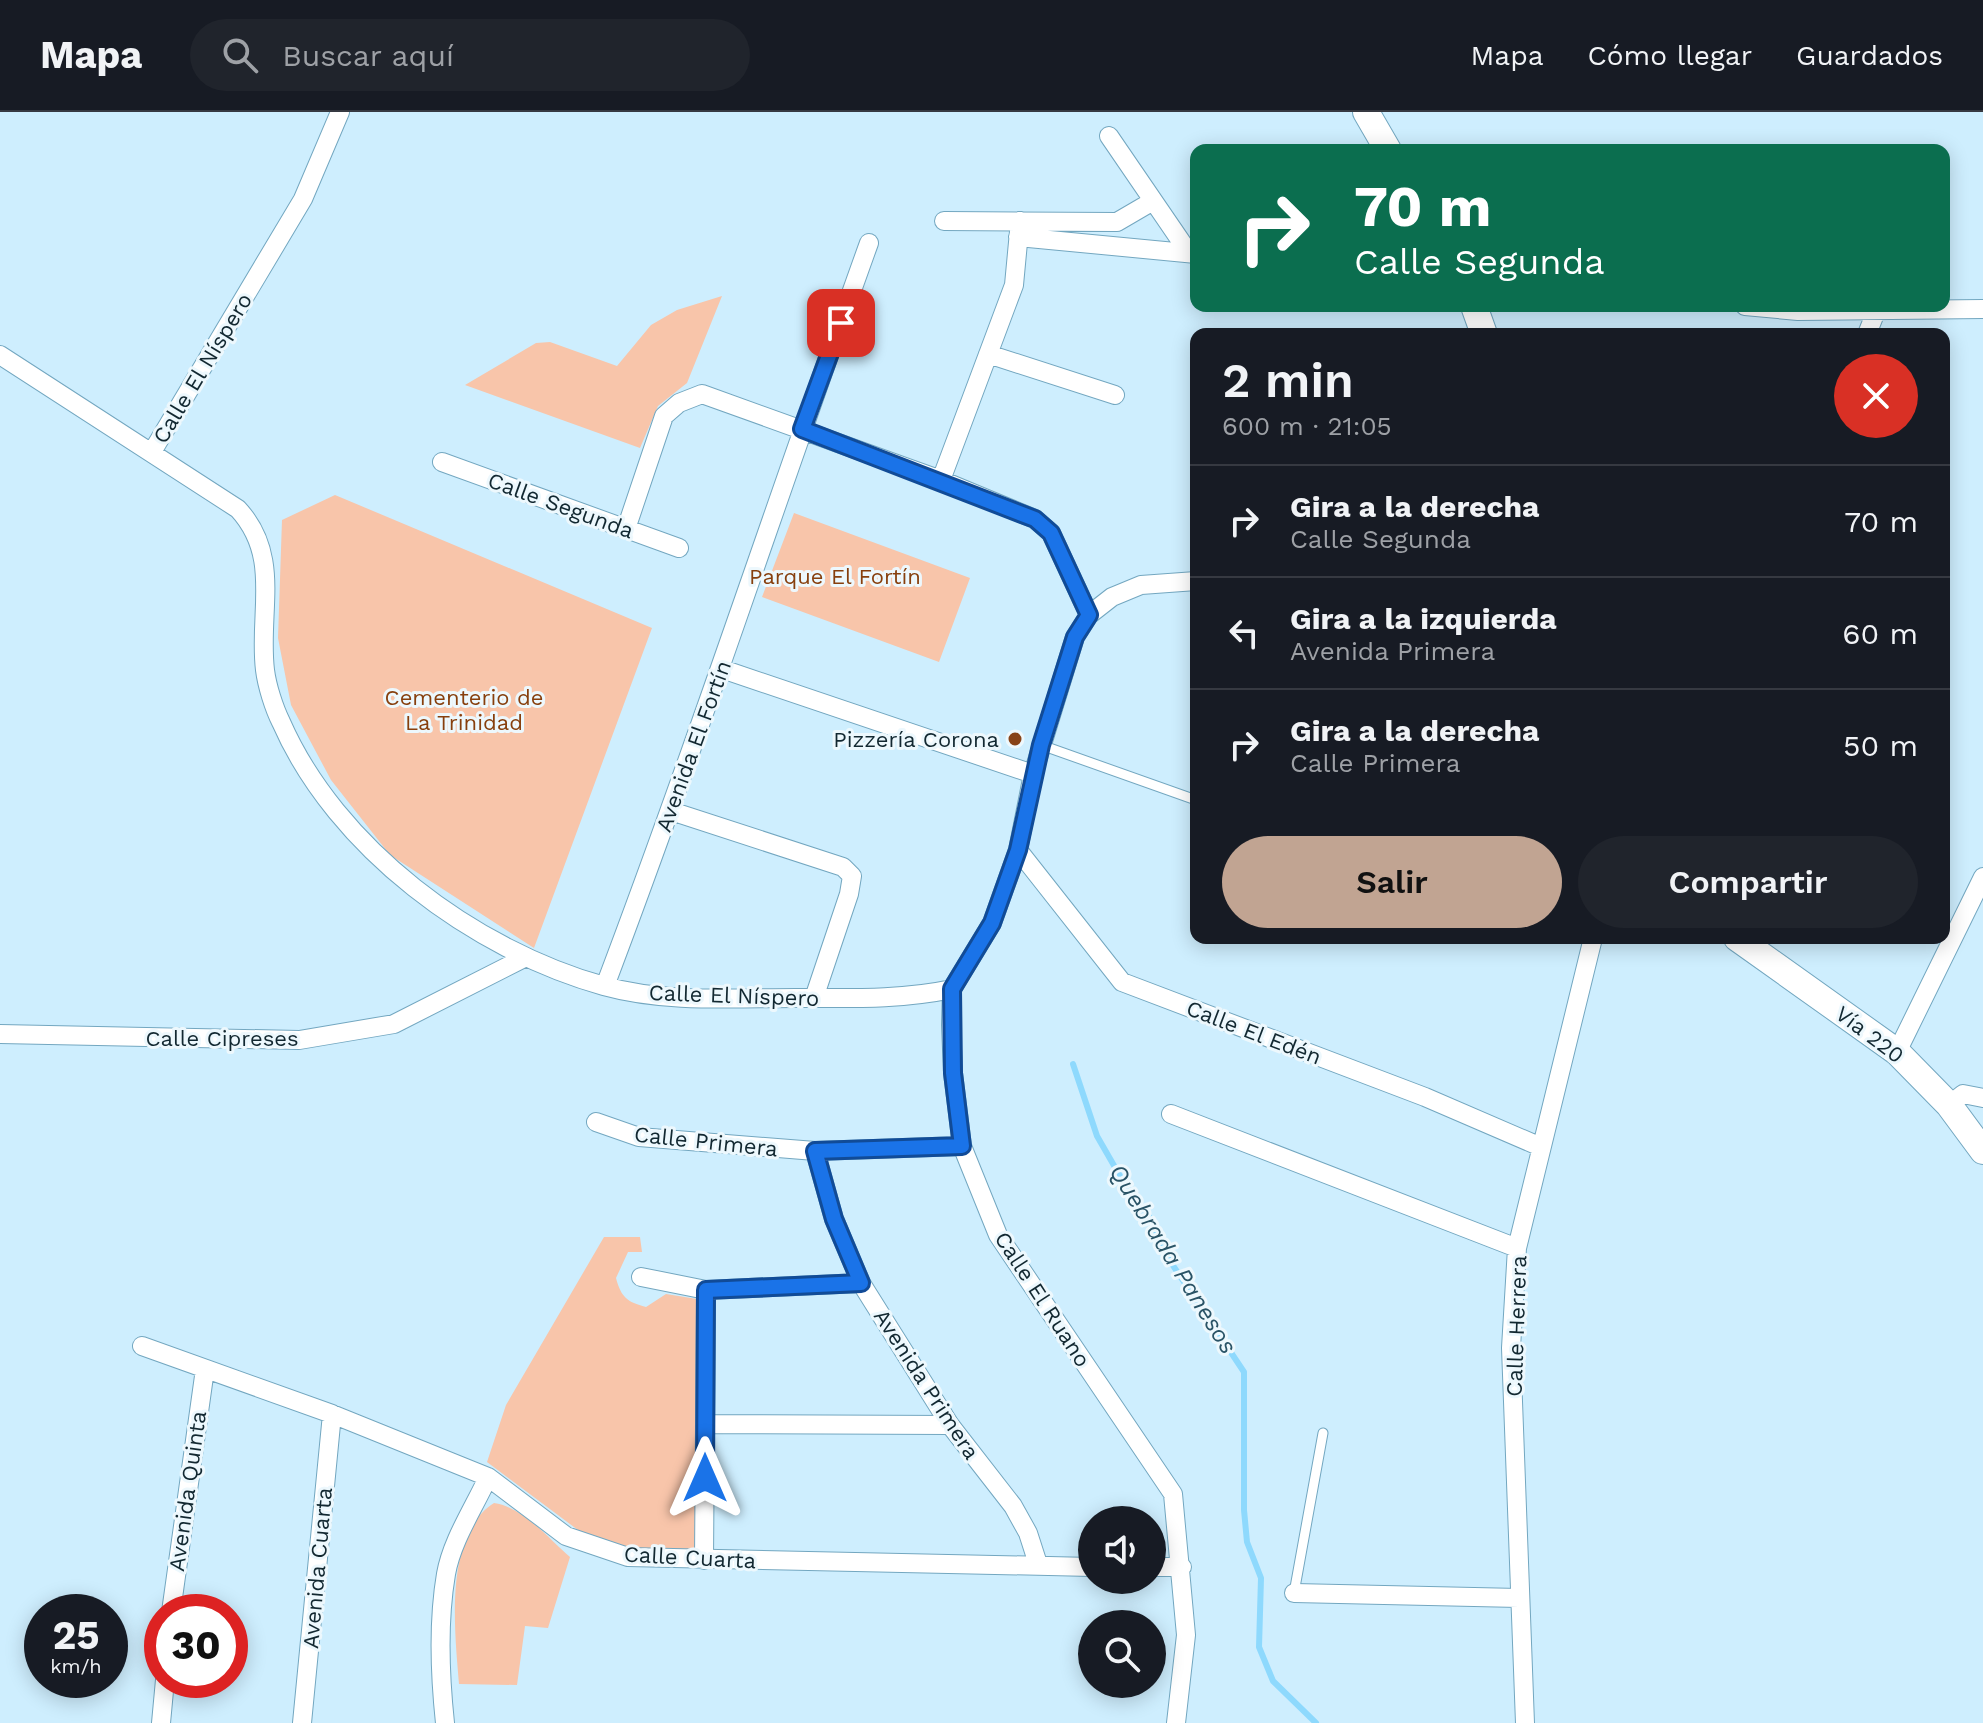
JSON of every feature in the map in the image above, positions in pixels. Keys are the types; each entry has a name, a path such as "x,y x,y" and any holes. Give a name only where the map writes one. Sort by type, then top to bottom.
{"main road":[{"path":"1366,112 1385,144"},
{"name":"Vía 220","path":"1747,944 1897,1052 1949,1105 1983,1151"}],"street":[{"name":"Calle El Níspero","path":"340,112 303,199 152,452 238,509 254,527 263,551 265,671 281,722 320,793 384,865 524,958 605,986 694,997 881,1000 952,989"},
{"path":"1109,136 1190,250"},
{"path":"1019,229 1117,222 1153,201"},
{"path":"944,221 1190,254"},
{"path":"941,480 1014,285 1019,229"},
{"name":"Avenida El Fortín","path":"605,986 722,669 802,429 869,243"},
{"path":"1950,309 1983,309"},
{"path":"988,354 1115,395"},
{"path":"0,355 152,452"},
{"path":"626,529 664,416 679,403 702,394 941,480 1035,519 1051,533 1089,615"},
{"name":"Calle Segunda","path":"442,462 679,548"},
{"path":"952,989 992,923 1018,850 1033,774 1075,637 1089,615 1112,597 1141,585 1190,581"},
{"path":"722,669 1033,774"},
{"path":"671,811 843,867 852,876 849,894 814,998"},
{"name":"Calle El Edén","path":"1018,850 1122,982 1425,1097 1541,1147"},
{"path":"1897,1052 1983,877"},
{"name":"Calle Herrera","path":"1525,1723 1511,1348 1517,1248 1592,944"},
{"name":"Calle Cipreses","path":"0,1034 299,1040 394,1024 524,958"},
{"name":"Calle El Ruano","path":"952,989 953,1073 962,1146 998,1235 1173,1494 1186,1635 1176,1723"},
{"path":"1949,1105 1963,1094 1983,1098"},
{"path":"1171,1114 1517,1248"},
{"name":"Calle Primera","path":"596,1122 639,1137 815,1151 962,1146"},
{"name":"Avenida Primera","path":"815,1151 834,1219 861,1283 950,1425 1013,1506 1028,1533 1038,1564"},
{"path":"641,1277 706,1290 861,1283"},
{"path":"704,1560 706,1290"},
{"name":"Calle Cuarta","path":"142,1346 332,1414 488,1477 566,1536 590,1547 628,1557 947,1566 1078,1566"},
{"name":"Avenida Quinta","path":"174,1594 205,1369"},
{"name":"Avenida Cuarta","path":"302,1723 332,1414"},
{"path":"705,1424 950,1425"},
{"path":"445,1723 441,1681 446,1573 458,1539 488,1477"},
{"path":"1166,1567 1182,1567"},
{"path":"1294,1593 1519,1598"},
{"path":"161,1723 163,1698"}],"lane":[{"path":"1041,745 1190,798"},
{"path":"1294,1593 1323,1433"}],"green space":[{"path":"722,296 687,383 658,406 640,448 465,385 536,343 550,342 617,366 651,325 677,310"},
{"name":"Cementerio de La Trinidad","path":"335,495 652,628 534,948 390,855 331,780 291,705 278,638 282,520"},
{"name":"Parque El Fortín","path":"794,513 970,578 939,662 762,597"},
{"path":"604,1237 640,1237 642,1252 628,1252 616,1278 620,1290 629,1301 646,1307 666,1294 697,1299 696,1552 623,1548 582,1533 487,1462 506,1405"},
{"path":"494,1503 525,1517 570,1557 548,1628 525,1626 517,1685 459,1684 455,1613 459,1561 466,1538 478,1518"}],"waterway":[{"name":"Quebrada Panesos","path":"1073,1064 1097,1136 1124,1183 1153,1222 1162,1249 1244,1372 1244,1510 1247,1542 1261,1578 1259,1647 1273,1681 1316,1723"}],"place":[{"name":"Pizzería Corona","path":"1015,739"}],"route":[{"path":"705,1478 706,1290 861,1283 834,1219 815,1151 962,1146 953,1073 952,989 975,957 992,923 1018,850 1033,774 1075,637 1089,615 1051,533 1035,519 941,480 802,429 841,323"}]}
